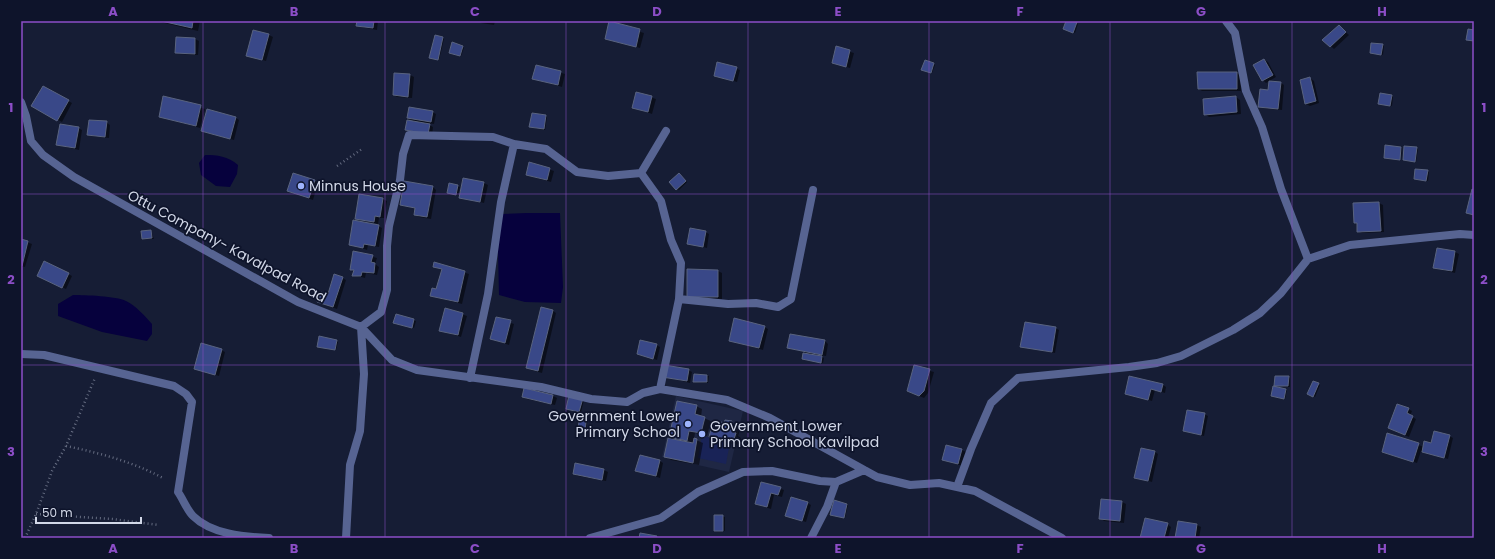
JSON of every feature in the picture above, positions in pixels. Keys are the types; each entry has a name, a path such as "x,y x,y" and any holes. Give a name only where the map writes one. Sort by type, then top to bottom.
{"street":[{"path":"1226,21 1235,33 1246,91 1262,127 1281,189 1308,259"},
{"name":"Ottu Company- Kavalpad Road","path":"21,102 26,116 31,141 44,155 74,177 298,302 361,327 392,360 418,370 541,387 591,399 628,402 643,393 660,389 726,400 770,418 877,477 910,485 939,483 976,492 1062,538"},
{"path":"641,173 666,131"},
{"path":"346,538 350,465 360,431 364,374 361,327 381,312 387,290 388,232 403,154 409,135 492,137 514,144 546,149 577,172 608,176 641,173"},
{"path":"470,378 488,294 501,202 514,144"},
{"path":"641,173 661,201 671,240 681,263 679,300 660,389"},
{"path":"679,300 728,304 756,303 778,307 791,299 813,190"},
{"path":"958,487 971,448 991,403 1018,378 1129,367 1181,356 1233,330 1260,313 1281,293 1308,259 1350,245 1460,234 1474,235"},
{"path":"21,354 44,355 174,386 186,394 192,402 178,492 193,516 215,529 245,537 269,538"},
{"path":"590,538 661,518 698,492 743,472 772,471 820,481 836,482 864,470"},
{"path":"811,538 827,506 836,482"}],"path":[{"path":"337,166 362,149"},
{"path":"25,538 36,514 52,471 66,446 99,369"},
{"path":"66,446 143,467 163,478"},
{"path":"36,514 112,518 159,525"}],"shaded area":[{"path":"205,155 222,157 238,165 237,174 230,187 216,186 201,175 199,163"},
{"path":"560,213 563,287 561,303 525,302 499,295 498,251 502,214"},
{"path":"73,295 108,297 126,301 137,308 152,324 152,334 147,341 102,332 58,316 58,304"},
{"name":"Government Lower Primary School Kavilpad","path":"676,396 743,411 729,472 662,457"},
{"path":"702,436 730,442 726,464 698,458"}],"building":[{"path":"161,21 193,21 192,28"},
{"path":"357,21 374,21 373,28 356,26"},
{"path":"609,21 640,29 636,47 605,39"},
{"path":"1066,21 1077,22 1073,33 1063,29"},
{"path":"1339,25 1346,32 1330,47 1322,40"},
{"path":"1468,29 1474,30 1474,41 1466,40"},
{"path":"253,30 269,34 262,60 246,56"},
{"path":"435,35 443,37 438,60 429,58"},
{"path":"176,37 195,38 195,54 175,53"},
{"path":"452,42 463,46 460,56 449,53"},
{"path":"1371,43 1383,44 1381,55 1370,53"},
{"path":"836,46 850,50 846,67 832,63"},
{"path":"1264,59 1273,75 1262,81 1253,65"},
{"path":"925,60 934,63 931,73 921,70"},
{"path":"717,62 737,67 733,81 714,76"},
{"path":"536,65 561,71 558,85 532,79"},
{"path":"1197,72 1237,72 1237,89 1198,89"},
{"path":"394,73 410,74 408,97 393,95"},
{"path":"1310,77 1316,101 1305,104 1300,80"},
{"path":"1269,81 1281,82 1278,109 1258,107 1260,89 1268,90"},
{"path":"43,86 69,100 57,121 31,106"},
{"path":"636,92 652,96 648,112 632,108"},
{"path":"1380,93 1392,95 1390,106 1378,104"},
{"path":"163,96 201,105 196,126 159,117"},
{"path":"1236,96 1237,112 1204,115 1203,99"},
{"path":"409,107 433,111 431,122 407,118"},
{"path":"207,109 236,117 230,139 201,131"},
{"path":"532,113 546,115 544,129 529,127"},
{"path":"89,120 107,121 105,137 87,135"},
{"path":"407,120 430,124 428,134 405,130"},
{"path":"60,124 79,127 75,148 56,145"},
{"path":"1385,145 1401,147 1400,160 1384,158"},
{"path":"1404,146 1417,147 1415,162 1403,160"},
{"path":"529,162 550,168 547,180 526,175"},
{"path":"1415,169 1428,170 1426,181 1414,179"},
{"name":"Minnus House","path":"293,173 315,180 309,198 287,191"},
{"path":"679,173 686,181 676,190 669,182"},
{"path":"463,178 484,182 480,202 459,198"},
{"path":"404,181 433,186 427,217 414,215 415,208 400,205"},
{"path":"449,183 458,185 456,195 447,193"},
{"path":"1472,189 1474,190 1474,215 1466,213"},
{"path":"359,194 383,198 380,217 375,216 374,222 355,219"},
{"path":"1379,202 1381,231 1357,232 1357,223 1354,223 1353,203"},
{"path":"353,220 379,225 375,246 364,244 363,248 349,245"},
{"path":"690,228 706,231 703,247 687,244"},
{"path":"151,230 152,238 142,239 141,231"},
{"path":"21,239 28,241 22,266 21,266"},
{"path":"1437,248 1455,251 1452,271 1433,268"},
{"path":"353,251 373,255 371,262 375,263 374,273 362,272 361,276 352,276 354,270 350,270"},
{"path":"44,261 69,273 62,288 37,276"},
{"path":"434,262 465,271 458,302 430,296 432,288 436,289 442,269 433,267"},
{"path":"687,269 718,270 718,297 687,297"},
{"path":"334,274 343,277 333,307 317,302 321,292 328,294"},
{"path":"541,307 553,310 538,371 526,368"},
{"path":"445,308 463,313 458,335 439,331"},
{"path":"396,314 414,319 412,328 393,323"},
{"path":"496,317 511,320 505,343 490,339"},
{"path":"734,318 765,326 759,348 729,341"},
{"path":"1025,322 1056,327 1052,352 1020,347"},
{"path":"790,334 825,340 822,355 787,348"},
{"path":"319,336 337,340 335,350 317,347"},
{"path":"640,340 657,344 653,359 637,354"},
{"path":"201,343 222,349 215,375 194,369"},
{"path":"803,353 822,356 821,363 802,359"},
{"path":"664,365 689,369 687,381 662,377"},
{"path":"914,365 930,369 924,391 919,396 907,391"},
{"path":"694,374 707,375 707,382 693,382"},
{"path":"1129,376 1163,384 1161,392 1151,389 1148,400 1125,394"},
{"path":"1275,376 1289,376 1288,386 1274,386"},
{"path":"1313,381 1319,383 1313,397 1307,394"},
{"path":"1273,386 1286,389 1284,399 1271,396"},
{"path":"524,388 553,395 551,404 522,397"},
{"path":"569,395 583,398 579,412 566,409"},
{"name":"Government Lower Primary School","path":"677,401 697,405 695,414 705,417 701,433 689,431 687,441 669,437"},
{"path":"1397,404 1409,408 1407,413 1413,416 1405,435 1388,428"},
{"path":"1187,410 1205,413 1201,435 1183,431"},
{"path":"580,414 587,415 585,430 578,429"},
{"path":"725,420 732,421 731,425 734,426 733,432 736,433 733,442 709,437 712,425 719,427 721,422 724,423"},
{"path":"1434,431 1450,435 1444,458 1422,452 1424,441 1431,443"},
{"path":"1387,433 1419,443 1413,462 1382,452"},
{"path":"668,438 693,443 694,438 697,439 693,463 664,457"},
{"path":"946,445 962,449 958,464 942,460"},
{"path":"1141,448 1155,451 1148,481 1134,478"},
{"path":"640,455 660,460 656,476 635,471"},
{"path":"575,463 604,469 602,480 573,474"},
{"path":"761,482 781,487 778,495 771,493 767,507 755,504"},
{"path":"791,497 808,502 802,521 785,516"},
{"path":"1101,499 1122,501 1120,521 1099,519"},
{"path":"834,500 847,504 844,518 830,515"},
{"path":"714,515 723,515 723,531 714,531"},
{"path":"1145,518 1168,523 1164,538 1140,538"},
{"path":"1178,521 1197,524 1195,538 1175,538"},
{"path":"640,533 657,536 656,538 639,538"}],"place":[{"name":"Minnus House","path":"301,186"},
{"name":"Government Lower Primary School","path":"688,424"},
{"name":"Government Lower Primary School Kavilpad","path":"702,434"}]}
